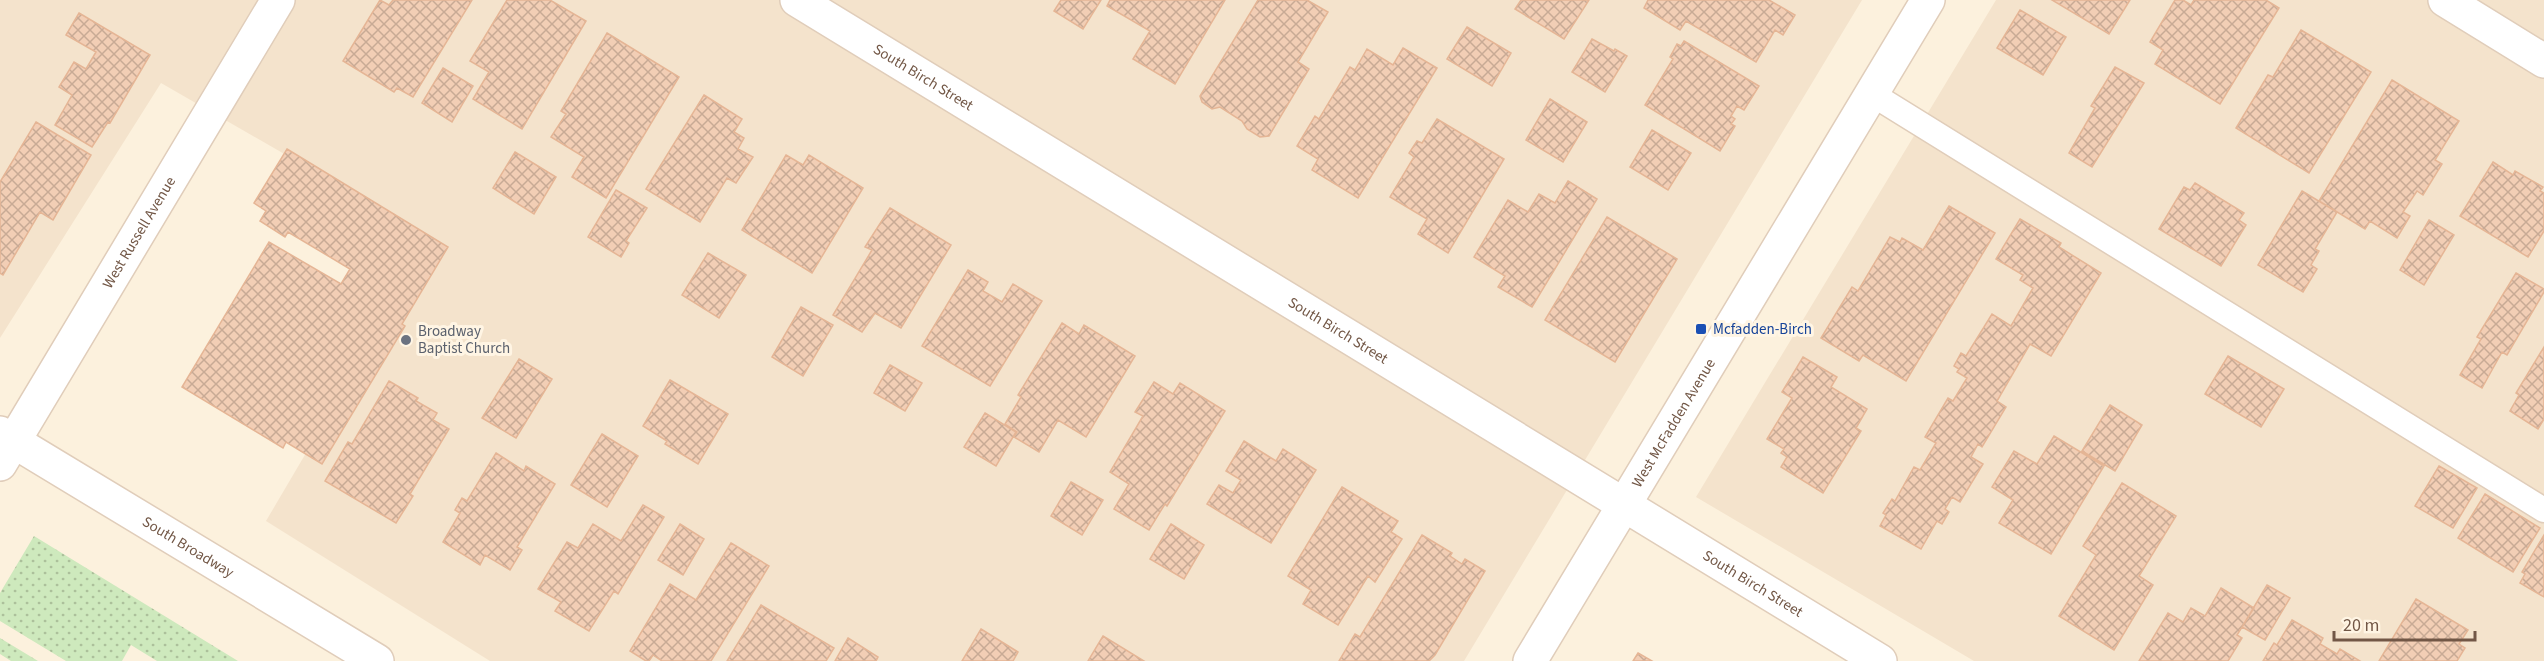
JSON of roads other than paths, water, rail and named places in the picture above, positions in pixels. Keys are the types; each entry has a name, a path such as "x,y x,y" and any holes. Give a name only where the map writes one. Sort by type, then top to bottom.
{"street":[{"name":"West Russell Avenue","path":"4,446 278,0"},
{"name":"South Birch Street","path":"797,0 1880,661"},
{"name":"West McFadden Avenue","path":"1530,661 1929,0"},
{"path":"2445,0 2544,61"},
{"name":"South Broadway","path":"4,446 377,661"}],"lane":[{"path":"1872,94 2544,510"}],"place":[{"name":"Mcfadden-Birch","path":"1701,329"},
{"name":"Broadway Baptist Church","path":"406,340"}]}
